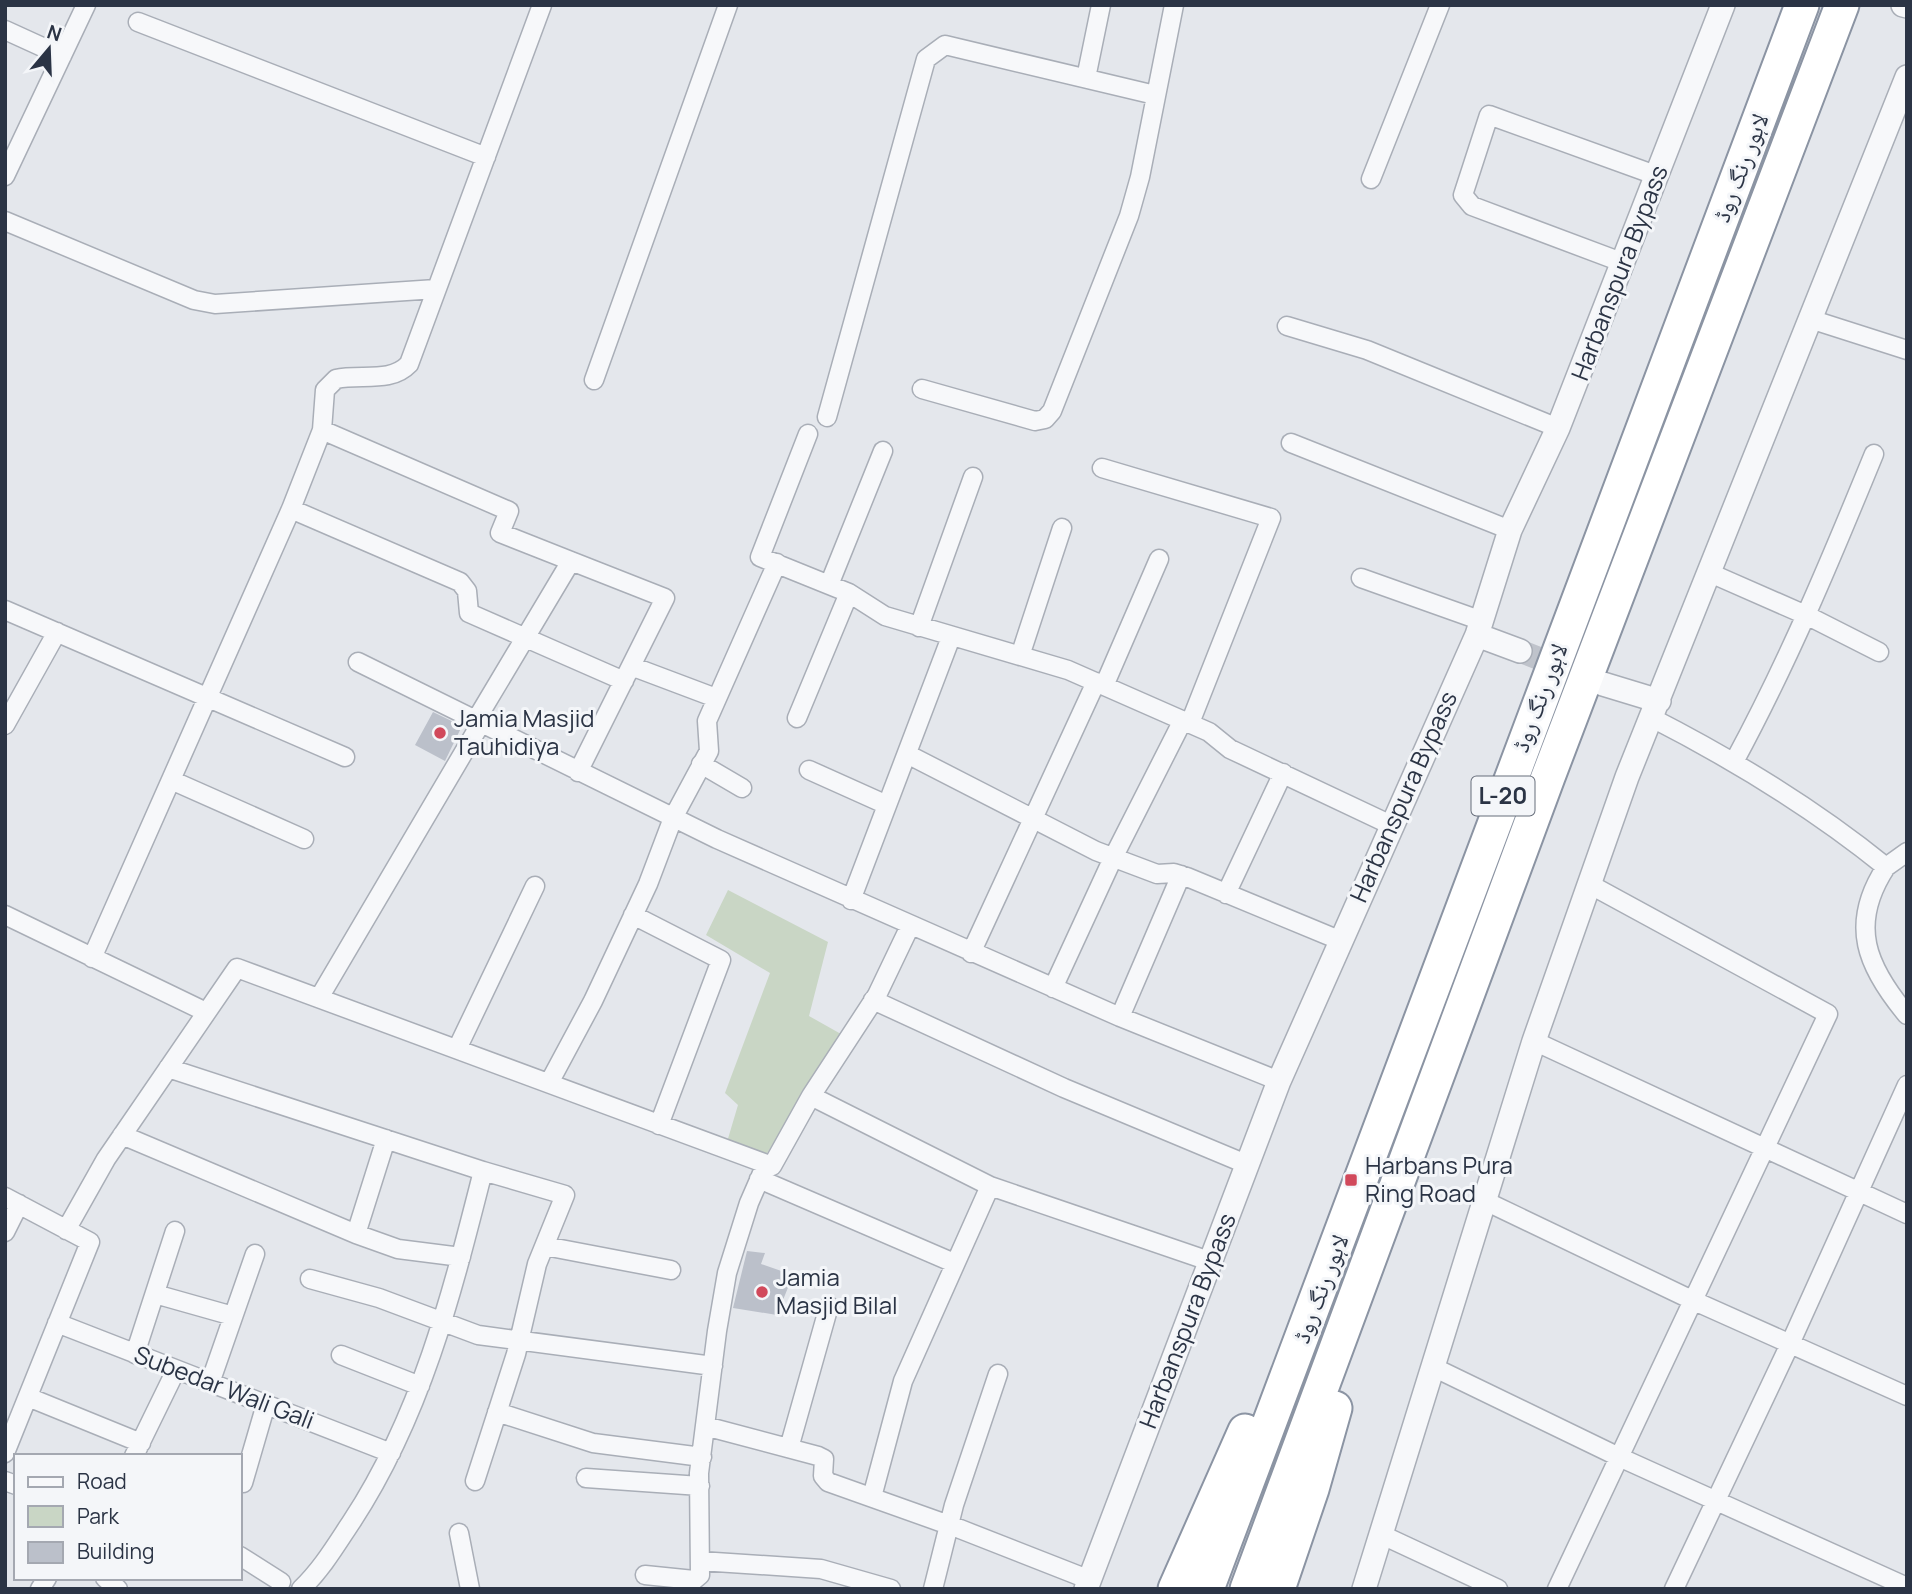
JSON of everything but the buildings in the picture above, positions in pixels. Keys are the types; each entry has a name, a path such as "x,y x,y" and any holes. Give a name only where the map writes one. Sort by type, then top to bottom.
{"highway":[{"name":"لاہور رنگ روڈ","path":"1207,1589 1802,5"},
{"name":"لاہور رنگ روڈ","path":"1247,1589 1543,790 1842,5"},
{"path":"1175,1589 1361,1182"},
{"path":"1278,1589 1312,1489 1393,1197"}],"street":[{"path":"5,176 86,5"},
{"path":"92,958 291,509 322,430 326,390 330,383 343,377 386,376 404,369 409,364 542,5"},
{"path":"594,380 728,5"},
{"path":"1086,78 1101,5"},
{"path":"922,388 1035,421 1045,419 1052,411 1129,216 1140,177 1174,5"},
{"path":"1371,179 1440,5"},
{"name":"Harbanspura Bypass","path":"1088,1585 1279,1081 1339,940 1480,628 1510,530 1558,428 1723,5"},
{"path":"138,22 486,157"},
{"path":"5,30 62,56"},
{"path":"827,417 926,59 945,46 1155,95"},
{"path":"1364,1589 1483,1200 1534,1041 1589,884 1655,710 1907,77"},
{"path":"1624,263 1472,206 1466,201 1463,195 1489,115 1658,176"},
{"path":"5,221 194,300 215,304 436,289"},
{"path":"1810,319 1907,350"},
{"path":"1286,326 1367,350 1558,428"},
{"path":"322,430 509,511 500,533 665,598 578,772"},
{"path":"808,433 760,557 849,593 885,616 1020,656 1100,684 1209,732 1230,749 1391,825"},
{"path":"1291,443 1510,530"},
{"path":"829,585 883,451"},
{"path":"1735,760 1808,616 1874,454"},
{"path":"1053,988 1113,858 1187,722 1271,518 1102,468"},
{"path":"919,627 974,477"},
{"path":"291,509 460,582 467,591 469,613 525,637 627,673 716,698"},
{"path":"1020,656 1062,528"},
{"path":"971,953 1159,559"},
{"path":"318,998 571,561"},
{"path":"549,1083 593,1001 633,915 673,818 709,751 707,721 777,563"},
{"path":"1710,573 1808,616 1879,652"},
{"path":"1361,578 1480,628 1520,651"},
{"path":"796,718 849,593"},
{"path":"5,610 345,757"},
{"path":"5,725 57,632"},
{"path":"851,900 951,637"},
{"path":"358,662 673,818 851,900 1120,1017 1279,1081"},
{"path":"1603,684 1655,710 1735,760 1845,834 1886,867"},
{"path":"907,754 1113,858 1157,874 1181,876 1339,940"},
{"path":"701,764 742,788"},
{"path":"808,770 887,805"},
{"path":"1226,894 1283,773"},
{"path":"171,780 304,839"},
{"path":"1907,852 1886,867 1874,884 1867,906 1864,936 1869,958 1890,995 1907,1016"},
{"path":"1120,1017 1181,876"},
{"path":"1557,1589 1828,1014 1589,884"},
{"path":"457,1049 535,886"},
{"path":"5,915 206,1012"},
{"path":"633,915 721,960 659,1125"},
{"path":"645,1575 694,1580 700,1575 702,1457 727,1273 763,1171 772,1166 811,1096 873,1000 910,926"},
{"path":"66,1230 122,1135 237,968 659,1125 763,1171 954,1264"},
{"path":"873,1000 1064,1088 1246,1164"},
{"path":"1534,1041 1764,1150 1907,1214"},
{"path":"168,1068 483,1171 565,1195 545,1246 475,1481"},
{"path":"1674,1589 1790,1344 1856,1191 1907,1085"},
{"path":"811,1096 990,1186 1212,1262"},
{"path":"122,1135 356,1234 398,1249 461,1257"},
{"path":"356,1234 386,1139"},
{"path":"301,1589 319,1571 373,1488 391,1453 444,1322 483,1171"},
{"path":"872,1497 903,1381 990,1186"},
{"path":"5,1232 12,1200 90,1242 5,1453"},
{"path":"1483,1200 1692,1300 1907,1396"},
{"path":"135,1354 175,1231"},
{"path":"545,1246 671,1270"},
{"path":"210,1383 254,1254"},
{"path":"310,1279 379,1298 478,1335 713,1366"},
{"path":"155,1293 233,1316"},
{"path":"789,1448 829,1306"},
{"name":"Subedar Wali Gali","path":"57,1323 391,1453"},
{"path":"341,1355 420,1386"},
{"path":"1433,1367 1619,1457 1907,1587"},
{"path":"28,1397 137,1449 176,1370"},
{"path":"933,1589 954,1505 998,1374"},
{"path":"243,1483 266,1404"},
{"path":"497,1412 593,1443 702,1457"},
{"path":"705,1426 824,1459 823,1476 828,1482 951,1525 1088,1585"},
{"path":"586,1478 700,1486"},
{"path":"458,1533 470,1589"},
{"path":"1380,1534 1498,1589"},
{"path":"242,1557 284,1587"},
{"path":"700,1561 821,1569 891,1589"}],"green space":[{"path":"728,890 828,942 809,1016 841,1034 766,1155 727,1142 738,1105 725,1093 770,973 706,935"}],"tunnel":[{"path":"1520,651 1568,670"}],"place":[{"name":"Jamia Masjid Tauhidiya","path":"440,733"},
{"name":"Harbans Pura Ring Road","path":"1351,1180"},
{"name":"Jamia Masjid Bilal","path":"762,1292"}]}
